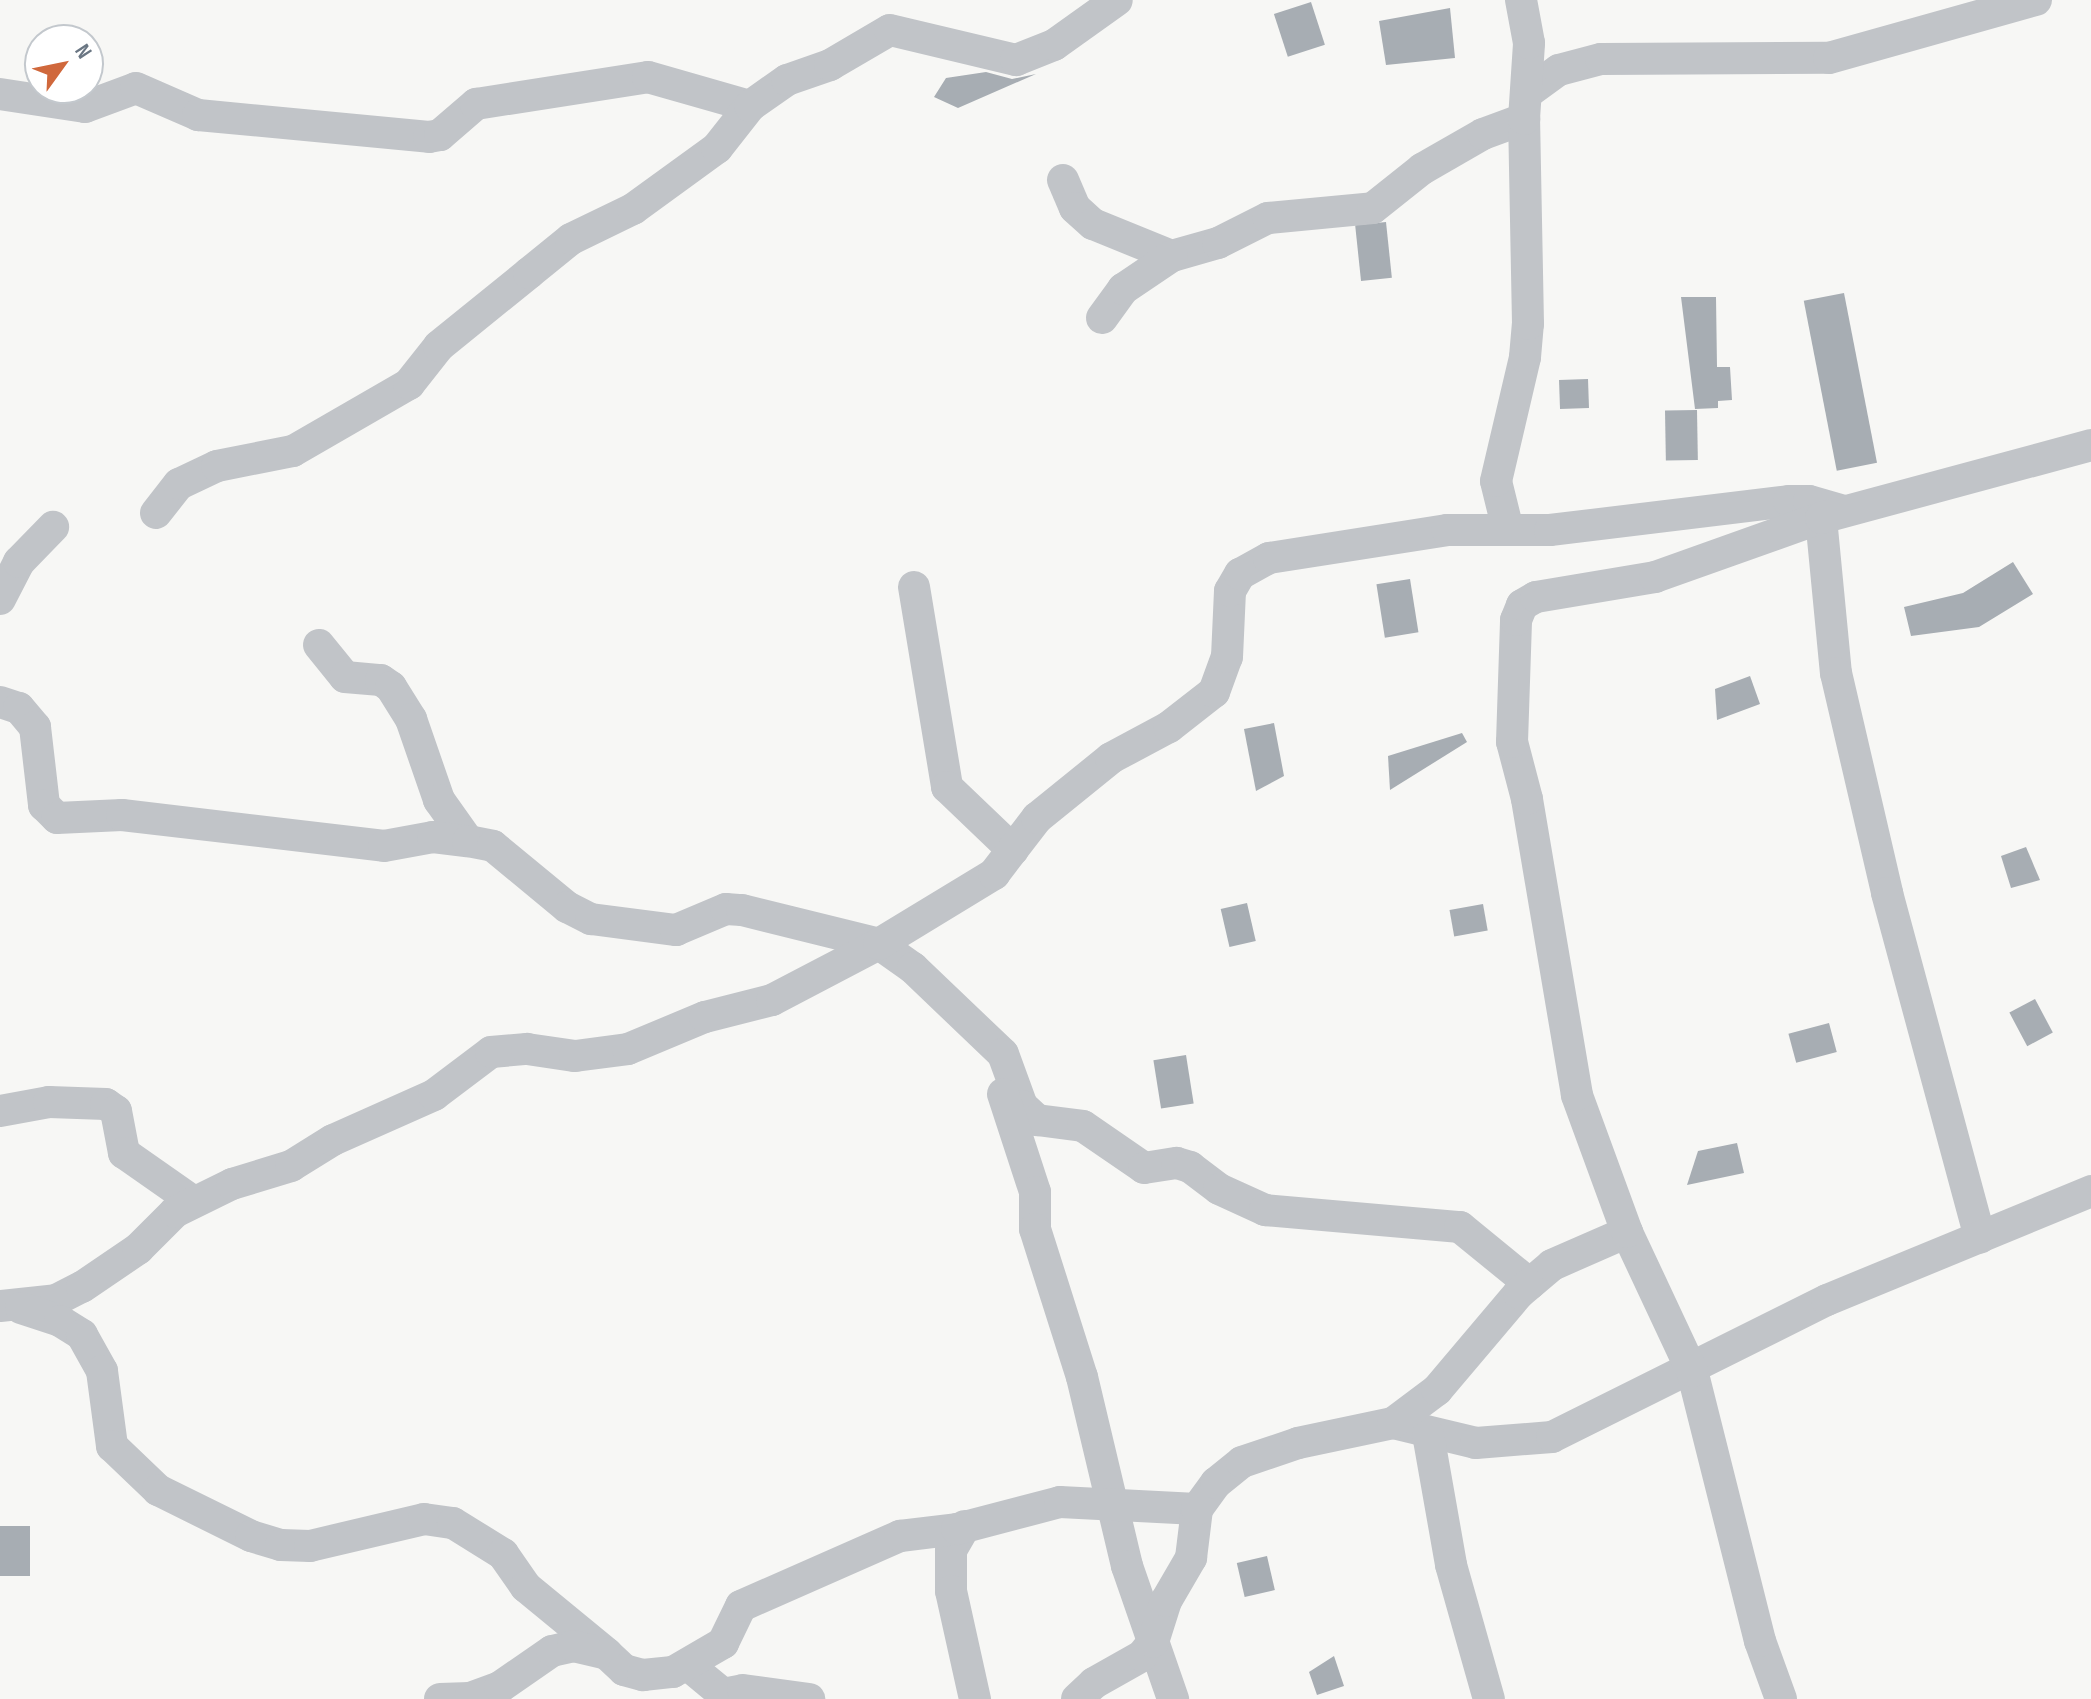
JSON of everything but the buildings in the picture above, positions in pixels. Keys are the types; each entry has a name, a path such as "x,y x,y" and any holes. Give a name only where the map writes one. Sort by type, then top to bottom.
{"street":[{"path":"156,513 179,484 217,466 293,451 409,384 439,346 571,239 633,209 717,148 750,106 787,80 830,65 890,30 1016,60 1054,45 1117,0"},
{"path":"1508,530 1496,481 1525,357 1525,106 1528,60 1521,0"},
{"path":"1102,318 1123,289 1172,256 1218,243 1268,218 1373,208 1422,169 1525,106 1559,70 1601,59 1829,58 2036,0"},
{"path":"1528,60 1559,70"},
{"path":"0,94 85,107 136,88 198,115 429,137 440,135 465,108 476,104 648,77 750,106"},
{"path":"1063,180 1075,208 1093,224 1172,256"},
{"path":"1781,1699 1760,1641 1692,1371 1627,1232 1577,1095 1527,799 1515,757 1516,620 1522,605 1536,597 1655,577 1833,515 2091,445"},
{"path":"6,1306 56,1300 82,1287 138,1249 175,1212 291,1166 333,1140 434,1095 491,1052 527,1049 575,1056 628,1049 705,1017 772,1000 879,944 994,874 1037,818 1111,758 1169,727 1214,692 1227,657 1230,591 1240,574 1269,558 1447,530 1550,530 1789,501 1809,501 1833,515"},
{"path":"1833,515 1836,673 1887,893 1980,1238"},
{"path":"0,599 19,562 53,527"},
{"path":"914,587 947,787 1013,850"},
{"path":"319,645 345,677 381,680 391,687 411,719 439,800 468,841"},
{"path":"0,702 19,708 35,727 44,805 57,818 122,815 384,846 433,837 468,841 493,846 567,907 591,919 676,930 726,909 742,910 879,944 976,1025 1003,1054 1022,1106 1037,1120 1083,1126 1144,1168 1190,1167 1219,1189 1265,1210 1460,1227 1530,1284"},
{"path":"976,1025 976,1040 999,1084 1035,1192 1035,1229 1082,1377 1111,1505 1173,1699"},
{"path":"0,1111 49,1102 106,1104 116,1111 124,1153 194,1202"},
{"path":"1393,1423 1428,1434 1476,1443 1552,1437 1692,1371 1827,1300 2091,1191"},
{"path":"1077,1699 1094,1683 1142,1656 1153,1642 1166,1601 1191,1558 1197,1509 1216,1483 1242,1462 1298,1443 1393,1423 1437,1390 1530,1284 1568,1254 1627,1232"},
{"path":"6,1306 60,1321 82,1335 102,1371 112,1446 158,1490 251,1536 281,1545 310,1546 424,1519 453,1523 503,1554 532,1593 624,1670 643,1675 688,1665 723,1643 734,1614 750,1600 900,1536 965,1526 1060,1502 1197,1509"},
{"path":"1428,1434 1451,1565 1489,1699"},
{"path":"965,1526 951,1550 951,1591 975,1699"},
{"path":"440,1699 470,1698 500,1687 552,1651 573,1646 607,1654"},
{"path":"688,1665 723,1694 743,1690 809,1699"}]}
